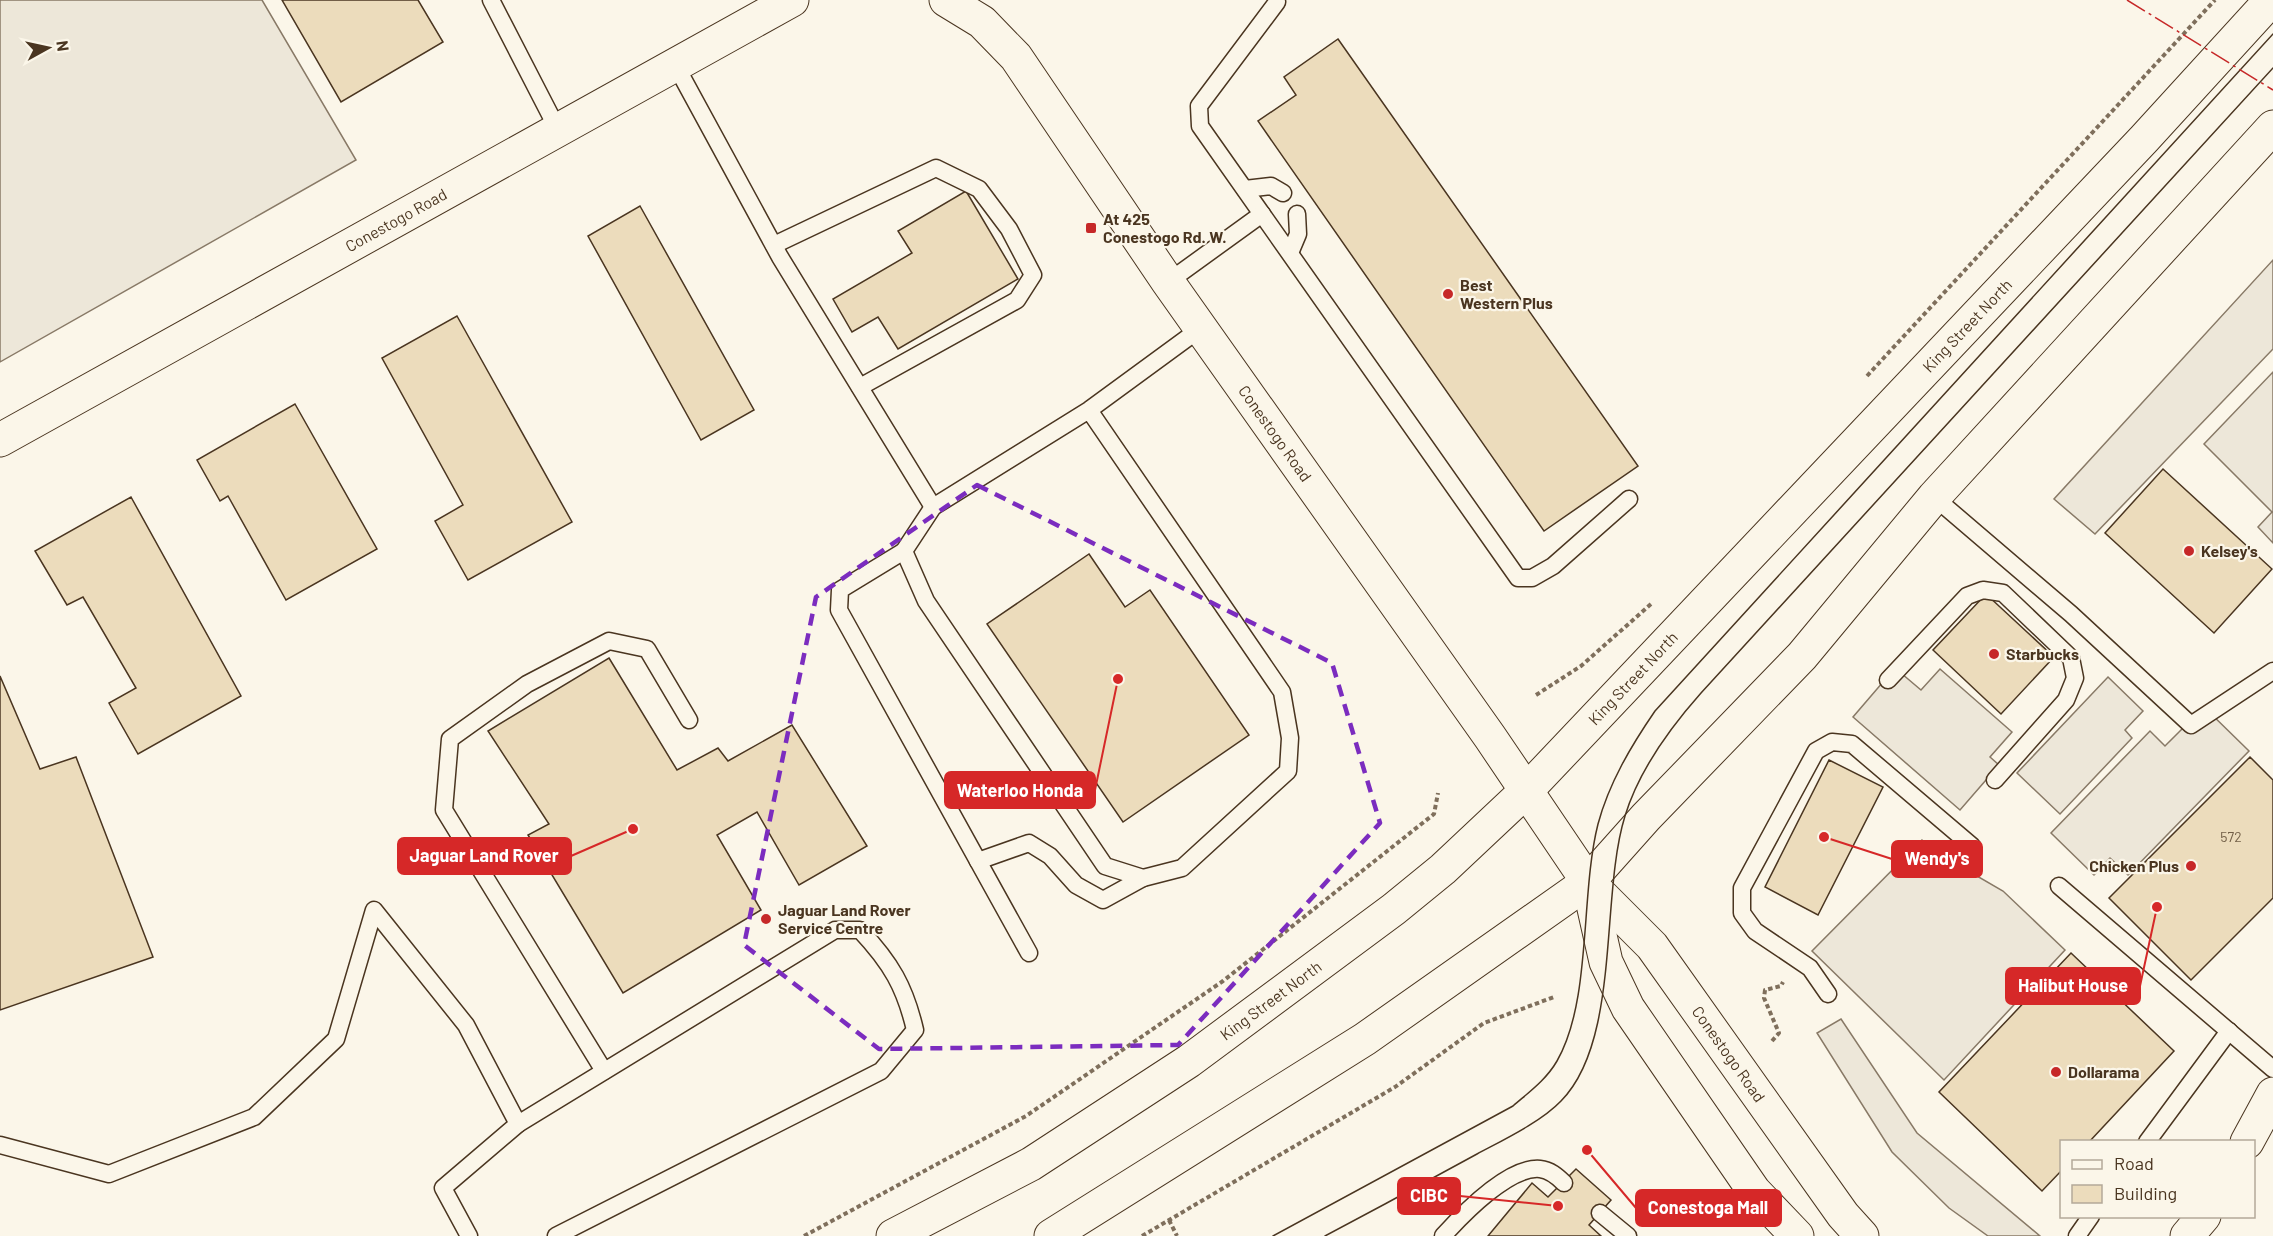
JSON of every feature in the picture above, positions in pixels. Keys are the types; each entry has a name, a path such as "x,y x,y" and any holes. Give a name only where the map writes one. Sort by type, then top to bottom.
{"main road":[{"name":"Conestogo Road","path":"0,440 675,64 755,8 792,0"},
{"name":"Conestogo Road","path":"946,0 982,22 1016,57 1168,282 1527,790 1588,882 1652,946 1837,1206 1862,1236"},
{"name":"King Street North","path":"893,1236 1031,1164 1189,1061 1394,909 1443,869 1527,790 2137,146 2271,0"},
{"path":"1051,1236 1365,1039 1588,882 1646,817 1802,656 1934,497 2273,127"},
{"name":"Conestogo Road","path":"1588,882 1606,962 1628,1008 1754,1191 1797,1236"},
{"path":"2248,1140 2273,1094"},
{"path":"2187,1236 2202,1218"},
{"path":"2204,1236 2209,1218"}],"lane":[{"path":"491,0 558,130"},
{"path":"1277,2 1199,106 1200,126 1518,578 1532,578 1554,566 1629,500"},
{"path":"675,64 774,245 933,507"},
{"path":"774,245 936,168 979,189 1009,229 1033,275 1017,300 860,387"},
{"path":"1245,189 1271,186 1283,193"},
{"path":"1168,282 1262,214"},
{"path":"1290,253 1298,234 1297,214"},
{"path":"1029,953 839,610 840,590 904,551 933,507 1089,410 1201,328"},
{"path":"978,861 1029,843 1050,856 1076,885 1103,900 1143,878 1182,868 1288,771 1290,738 1282,692 1089,410"},
{"path":"1934,497 2071,614 2191,725 2273,671"},
{"path":"904,551 926,601 1105,866 1143,878"},
{"path":"1888,680 1968,596 1983,590 2003,593 2071,658 2075,678 2066,700 1995,780"},
{"path":"604,1071 444,810 450,739 527,684 609,641 647,650 689,720"},
{"path":"1828,994 1810,968 1755,931 1742,913 1742,888 1816,752 1832,742 1852,744 1972,846"},
{"path":"2059,886 2273,1069"},
{"path":"0,1145 109,1174 254,1117 336,1039 374,910 466,1026 518,1124"},
{"path":"469,1236 443,1188 518,1124 835,930 860,930 886,958 909,1003 915,1030 881,1071 556,1236"},
{"path":"2148,1140 2229,1031"},
{"path":"1443,1236 1459,1219 1509,1177 1530,1169 1541,1169 1550,1171 1564,1183"},
{"path":"1600,1213 1628,1236"},
{"path":"2077,1236 2090,1218"}],"path":[{"path":"1859,384 2215,0"},
{"path":"1536,695 1581,666 1652,602"},
{"path":"804,1236 1026,1116 1223,981 1434,814 1438,793"},
{"path":"1772,1041 1779,1034 1764,998 1765,990 1780,986 1786,976"},
{"path":"1142,1236 1289,1152 1395,1087 1484,1023 1508,1012 1542,1004 1554,997"},
{"path":"1169,1220 1177,1236"}],"highlighted area":[{"path":"977,485 1332,663 1380,823 1178,1045 879,1049 744,945 816,597"}],"shaded area":[{"path":"0,0 262,0 356,160 0,362"},
{"path":"2273,260 2273,349 2095,534 2054,499"},
{"path":"2273,372 2273,543 2258,527 2272,512 2204,444"},
{"path":"1895,668 1921,690 1940,669 2012,732 1990,757 1999,765 1960,810 1853,717"},
{"path":"2108,677 2143,711 2125,730 2132,738 2060,814 2017,773"},
{"path":"2204,707 2249,751 2128,875 2110,858 2094,875 2051,833 2150,731 2165,746"},
{"path":"1922,840 1946,858 2003,891 2065,950 1944,1080 1812,951"},
{"path":"1841,1019 1917,1133 2040,1236 1988,1236 1949,1208 1892,1152 1817,1033"}],"building":[{"path":"282,0 418,0 443,42 341,102"},
{"name":"Best Western Plus","path":"1338,39 1638,466 1544,531 1258,121 1296,95 1284,77"},
{"path":"966,191 1018,279 898,349 878,317 852,332 833,299 912,253 898,231"},
{"path":"640,206 754,410 701,440 588,236"},
{"path":"457,316 572,522 468,580 435,521 463,505 382,358"},
{"path":"295,404 377,549 286,600 228,496 220,501 197,460"},
{"name":"Kelsey's","path":"2163,469 2272,569 2214,633 2105,533"},
{"path":"131,497 241,696 138,754 109,703 136,688 83,597 67,605 35,551"},
{"path":"1089,554 1125,607 1150,590 1249,735 1123,822 987,624"},
{"name":"Starbucks","path":"1986,594 2054,657 2001,714 1933,650"},
{"path":"609,658 677,770 718,748 728,761 792,725 867,846 799,885 757,812 717,835 761,910 623,993 528,835 549,824 488,731"},
{"path":"0,676 40,769 76,757 153,957 0,1010"},
{"path":"2250,757 2273,780 2273,898 2191,980 2109,898"},
{"path":"1829,760 1883,787 1818,915 1765,887"},
{"name":"Dollarama","path":"2071,953 2174,1051 2091,1140 2060,1140 2060,1172 2042,1191 1939,1092"},
{"path":"1576,1169 1611,1200 1589,1225 1601,1236 1488,1236 1532,1183 1548,1197"}],"tram line":[{"path":"1273,1236 1513,1106 1548,1074 1557,1061 1568,1036 1576,1008 1581,978 1589,882 1598,824 1608,794 1622,765 1655,711 2273,34"},
{"path":"1325,1236 1521,1130 1561,1101 1580,1075 1593,1042 1601,1005 1613,886 1625,816 1638,782 1656,751 1701,693 2273,68"}],"power":[{"path":"2127,0 2273,90"}],"place":[{"name":"At 425 Conestogo Rd. W.","path":"1091,228"},
{"name":"Best Western Plus","path":"1448,294"},
{"name":"Kelsey's","path":"2189,551"},
{"name":"Starbucks","path":"1994,654"},
{"name":"Waterloo Honda","path":"1118,679"},
{"name":"Jaguar Land Rover","path":"633,829"},
{"name":"Wendy's","path":"1824,837"},
{"name":"Chicken Plus","path":"2191,866"},
{"name":"Halibut House","path":"2157,907"},
{"name":"Jaguar Land Rover Service Centre","path":"766,919"},
{"name":"Dollarama","path":"2056,1072"},
{"name":"Conestoga Mall","path":"1587,1150"},
{"name":"CIBC","path":"1558,1206"}]}
